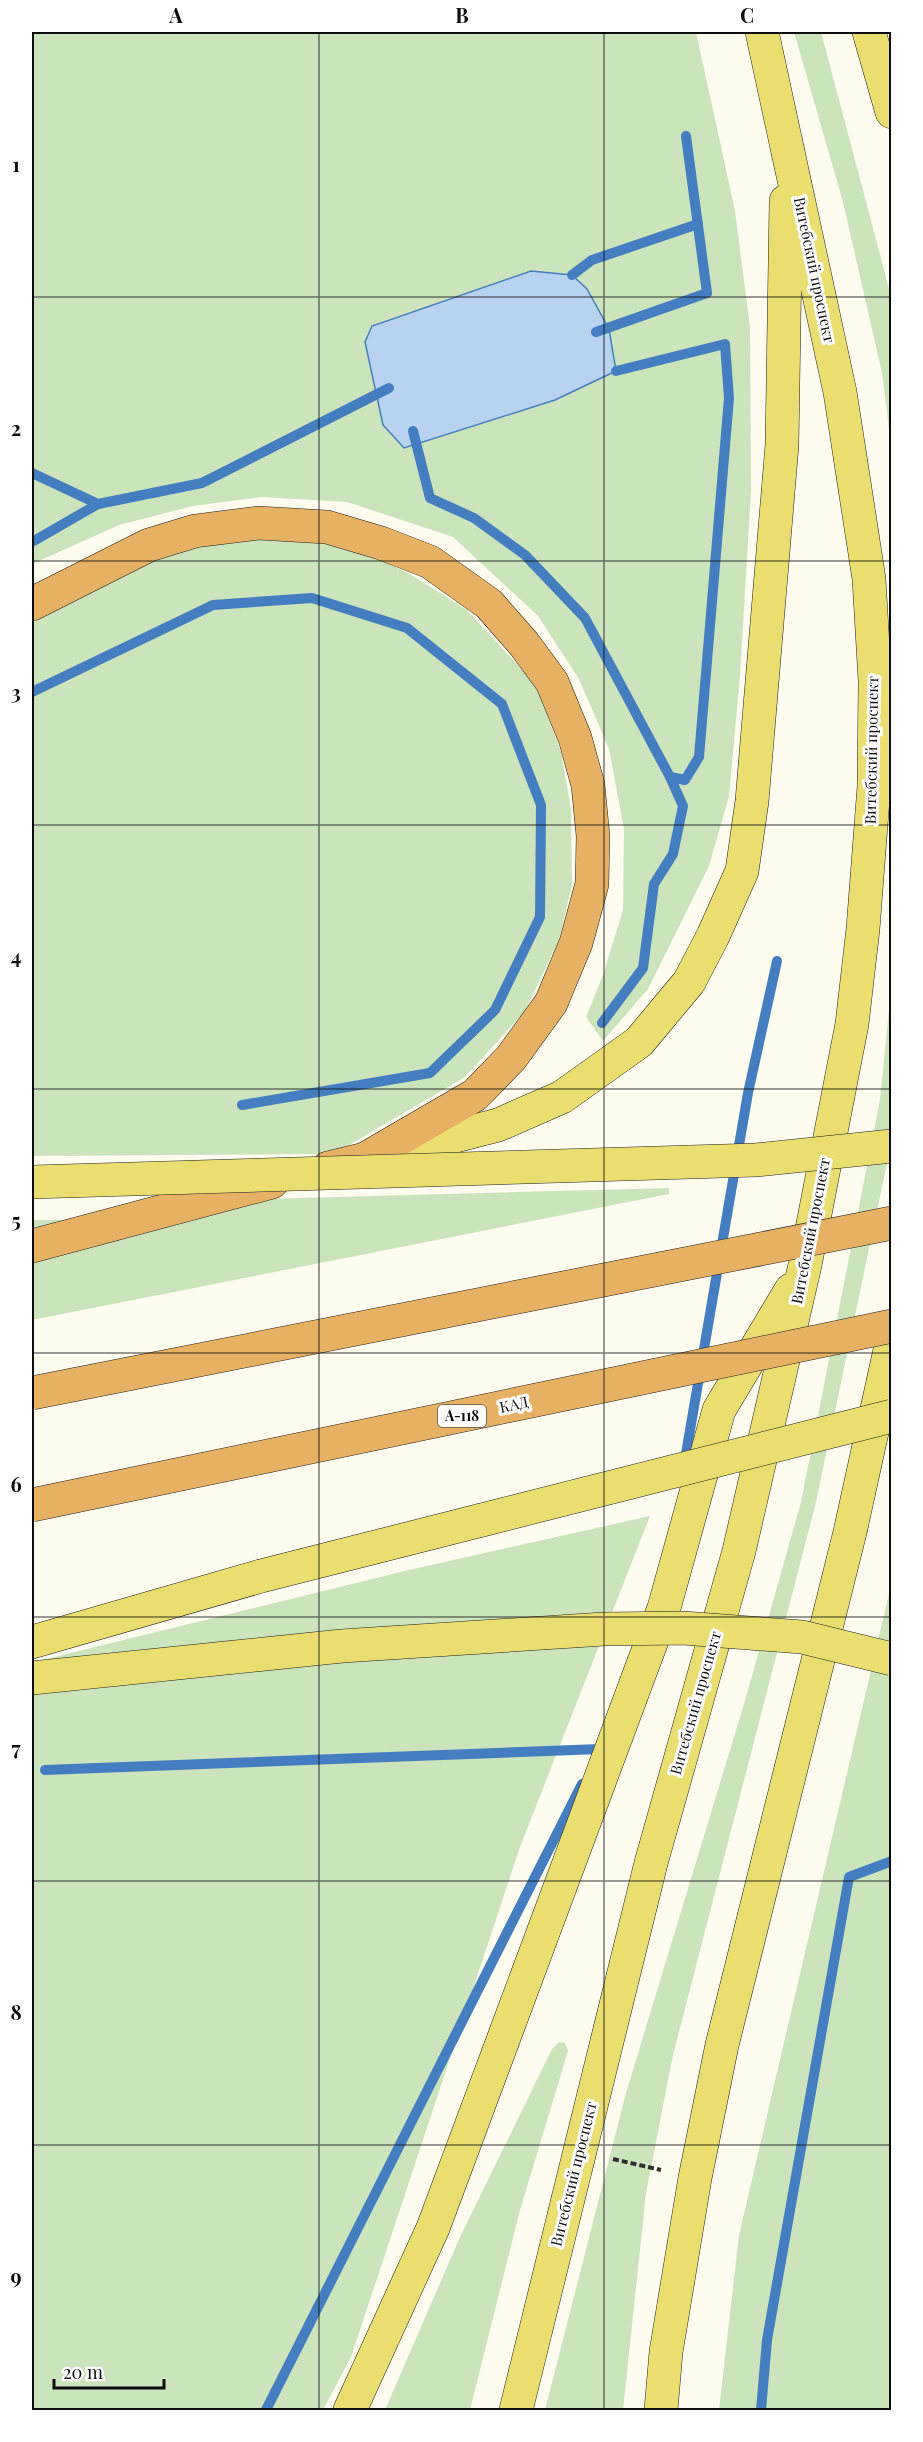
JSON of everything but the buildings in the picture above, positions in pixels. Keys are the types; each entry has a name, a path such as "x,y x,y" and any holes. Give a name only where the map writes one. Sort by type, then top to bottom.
{"highway":[{"path":"32,604 149,545 195,531 258,523 327,527 381,543 430,562 489,604 524,644 552,682 575,738 585,776 593,836 592,884 576,943 551,1004 511,1058 475,1095 365,1159 198,1200 32,1246"},
{"path":"32,1393 891,1223"},
{"name":"КАД","path":"32,1505 891,1326"}],"main road":[{"name":"Витебский проспект","path":"516,2410 651,1863 740,1551 806,1265 852,1024 863,928 874,786 875,681 869,579 840,392 762,32"},
{"path":"869,32 891,112"},
{"path":"365,1159 498,1125 562,1097 639,1042 688,982 713,936 742,871 752,801 782,445 786,146"},
{"path":"32,1182 756,1160 891,1146"},
{"path":"350,2410 433,2228 664,1608 719,1410 806,1265"},
{"path":"661,2410 666,2352 695,2178 722,2045 850,1532 891,1341"},
{"path":"32,1642 273,1573 891,1416"},
{"path":"32,1678 342,1646 604,1629 683,1628 802,1637 891,1659"},
{"path":"666,2352 676,2410"}],"path":[{"path":"609,2158 650,2168"}],"green space":[{"path":"32,32 696,32 735,211 750,327 751,490 740,676 729,796 709,866 648,989 603,1041 586,1017 603,975 623,910 624,829 609,749 579,679 538,616 453,537 347,502 261,497 193,506 119,525 32,564"},
{"path":"794,32 821,32 892,302 891,445 882,373 843,202"},
{"path":"244,539 325,543 367,554 410,574 467,610 535,684 561,752 571,809 572,885 559,940 525,1011 465,1077 334,1154 32,1156 32,623 160,554"},
{"path":"891,989 891,1144 816,1502 673,2055 646,2193 623,2410 545,2410 626,2093 744,1704 801,1502 880,1100"},
{"path":"669,1188 669,1194 32,1320 32,1263 263,1199"},
{"path":"32,1220 67,1220 32,1229"},
{"path":"650,1516 520,1847 351,2357 323,2410 32,2410 32,1664 409,1570"},
{"path":"891,1585 891,2410 719,2410 739,2235"},
{"path":"559,2042 565,2043 568,2051 520,2210 470,2410 385,2410 460,2237 552,2049"}],"water":[{"path":"531,271 572,275 587,289 609,329 616,371 555,400 404,448 383,425 365,342 372,326"}],"waterway":[{"path":"596,332 707,293 686,136"},
{"path":"572,275 592,260 698,224"},
{"path":"616,371 725,344 729,398 699,757 685,780 670,777"},
{"path":"32,473 98,504 202,483 389,388"},
{"path":"413,431 430,498 474,518 525,555 585,618 670,777 683,806 673,854 654,884 643,968 602,1023"},
{"path":"32,542 98,504"},
{"path":"32,692 213,605 312,598 407,628 502,704 541,805 540,917 495,1010 430,1073 242,1105"},
{"path":"684,1465 748,1093 777,961"},
{"path":"45,1770 600,1749"},
{"path":"266,2410 582,1784"},
{"path":"761,2410 767,2340 849,1877 892,1861"}]}
